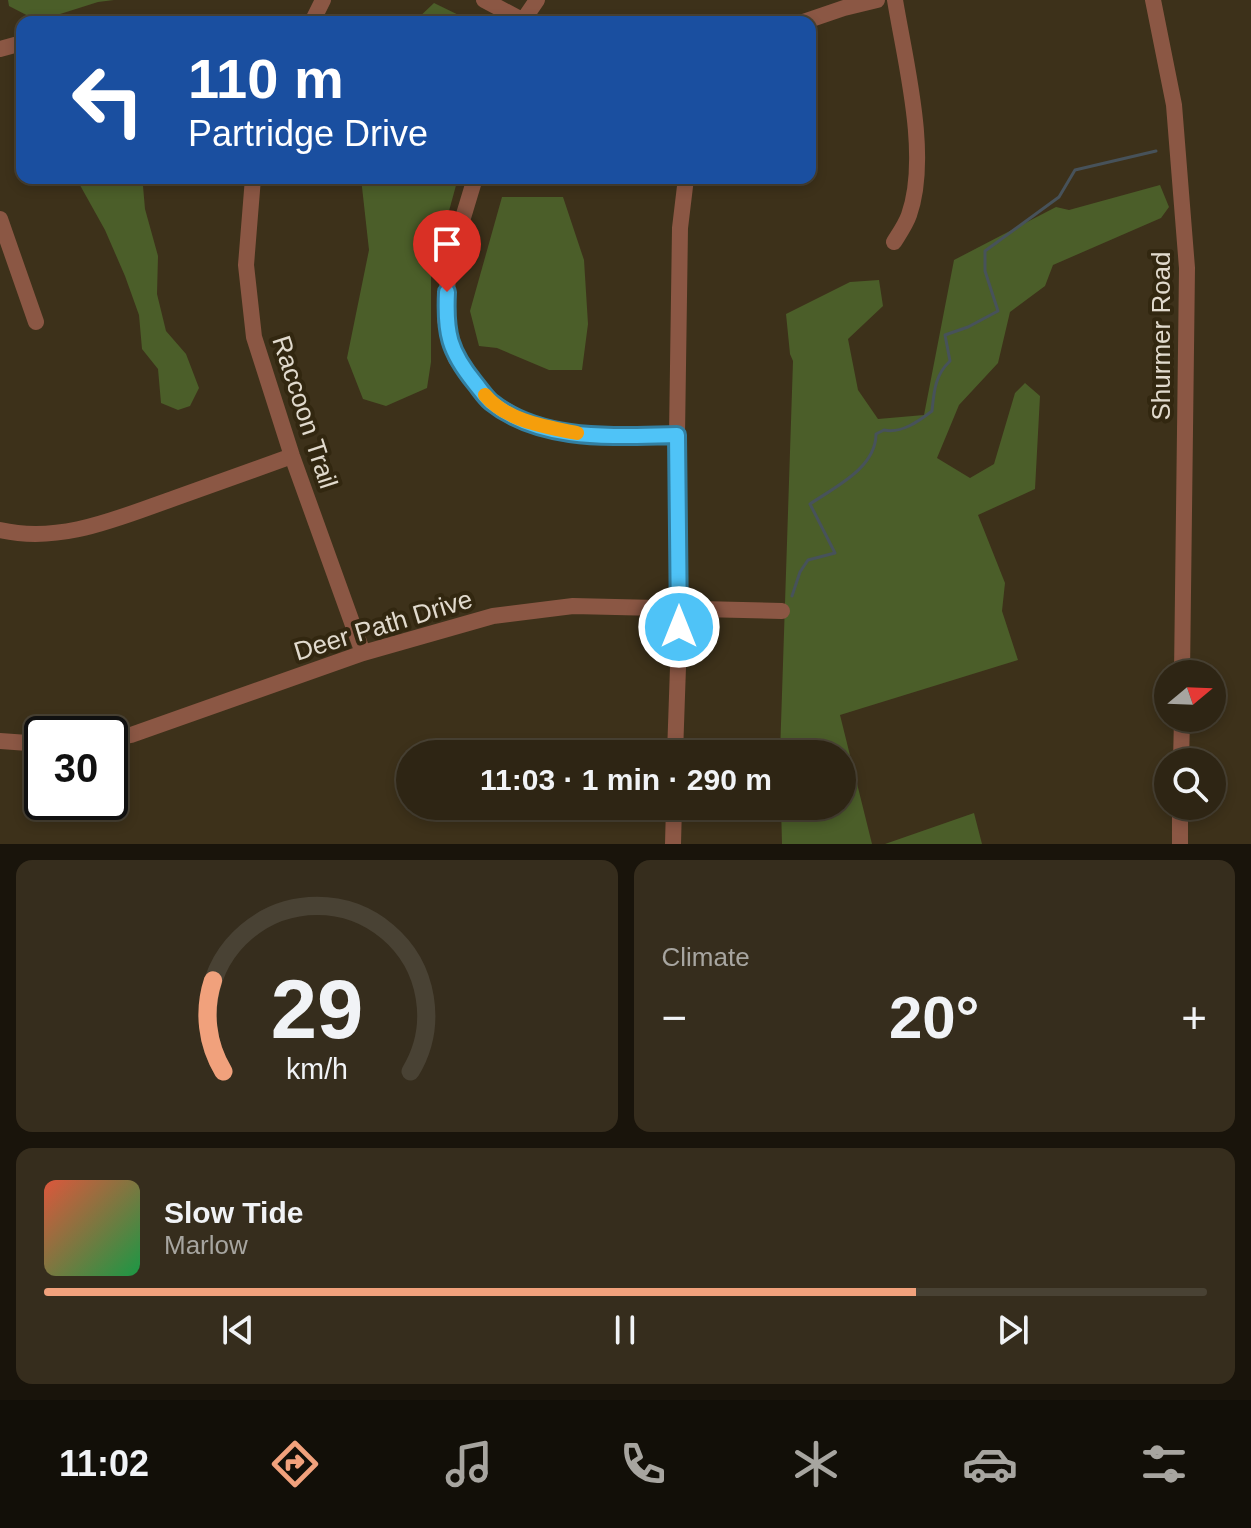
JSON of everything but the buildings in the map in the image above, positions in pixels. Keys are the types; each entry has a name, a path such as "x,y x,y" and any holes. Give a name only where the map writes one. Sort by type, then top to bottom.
{"street":[{"path":"484,0 513,16"},
{"path":"816,18 877,0"},
{"path":"894,242 910,215 917,169 915,115 895,0"},
{"name":"Shurmer Road","path":"1153,0 1174,105 1187,268 1182,660"},
{"name":"Raccoon Trail","path":"253,184 246,265 254,337 292,456 363,653"},
{"path":"473,184 449,264 445,320 456,359 491,402 533,425 591,436 677,435"},
{"path":"675,740 680,609 677,435 680,228 685,184"},
{"path":"0,219 36,322"},
{"path":"0,530 37,534 67,532 102,524 292,456"},
{"name":"Deer Path Drive","path":"128,736 363,653 493,616 573,606 782,611"},
{"path":"0,741 24,743"},
{"path":"673,844 674,820"},
{"path":"1180,820 1180,844"}],"green space":[{"path":"8,0 114,0 54,16 28,16 9,6"},
{"path":"434,3 461,16 420,16"},
{"path":"79,184 144,184 145,209 158,256 157,294 166,331 186,354 199,388 190,406 178,410 161,403 158,369 142,349 139,315 105,230"},
{"path":"362,184 456,184 431,277 431,362 427,388 386,406 363,399 347,358 369,250"},
{"path":"1160,185 1169,207 1161,218 1053,265 1045,286 1010,312 998,363 959,405 937,458 970,478 994,464 1015,393 1025,383 1040,396 1035,489 978,515 1005,583 1002,611 1018,660 840,715 846,740 780,740 793,361 786,314 850,282 879,280 883,306 848,339 858,390 878,419 924,415 954,260 1056,207 1069,210"},
{"path":"502,197 563,197 584,260 588,324 582,370 549,370 497,348 479,346 470,311"},
{"path":"856,780 872,844 782,844 781,820 856,820"},
{"path":"974,813 982,844 885,844"}],"waterway":[{"path":"792,596 800,572 808,560 835,553 810,504 862,467 874,446 876,434 903,428 932,411 938,378 950,361 945,335 998,311 985,271 985,251 1059,197 1075,170 1156,151"}],"slow traffic":[{"path":"485,395 491,402 533,425 577,433"}],"route":[{"path":"447,292 445,320 456,359 491,402 533,425 591,436 677,435 679,627"}]}
